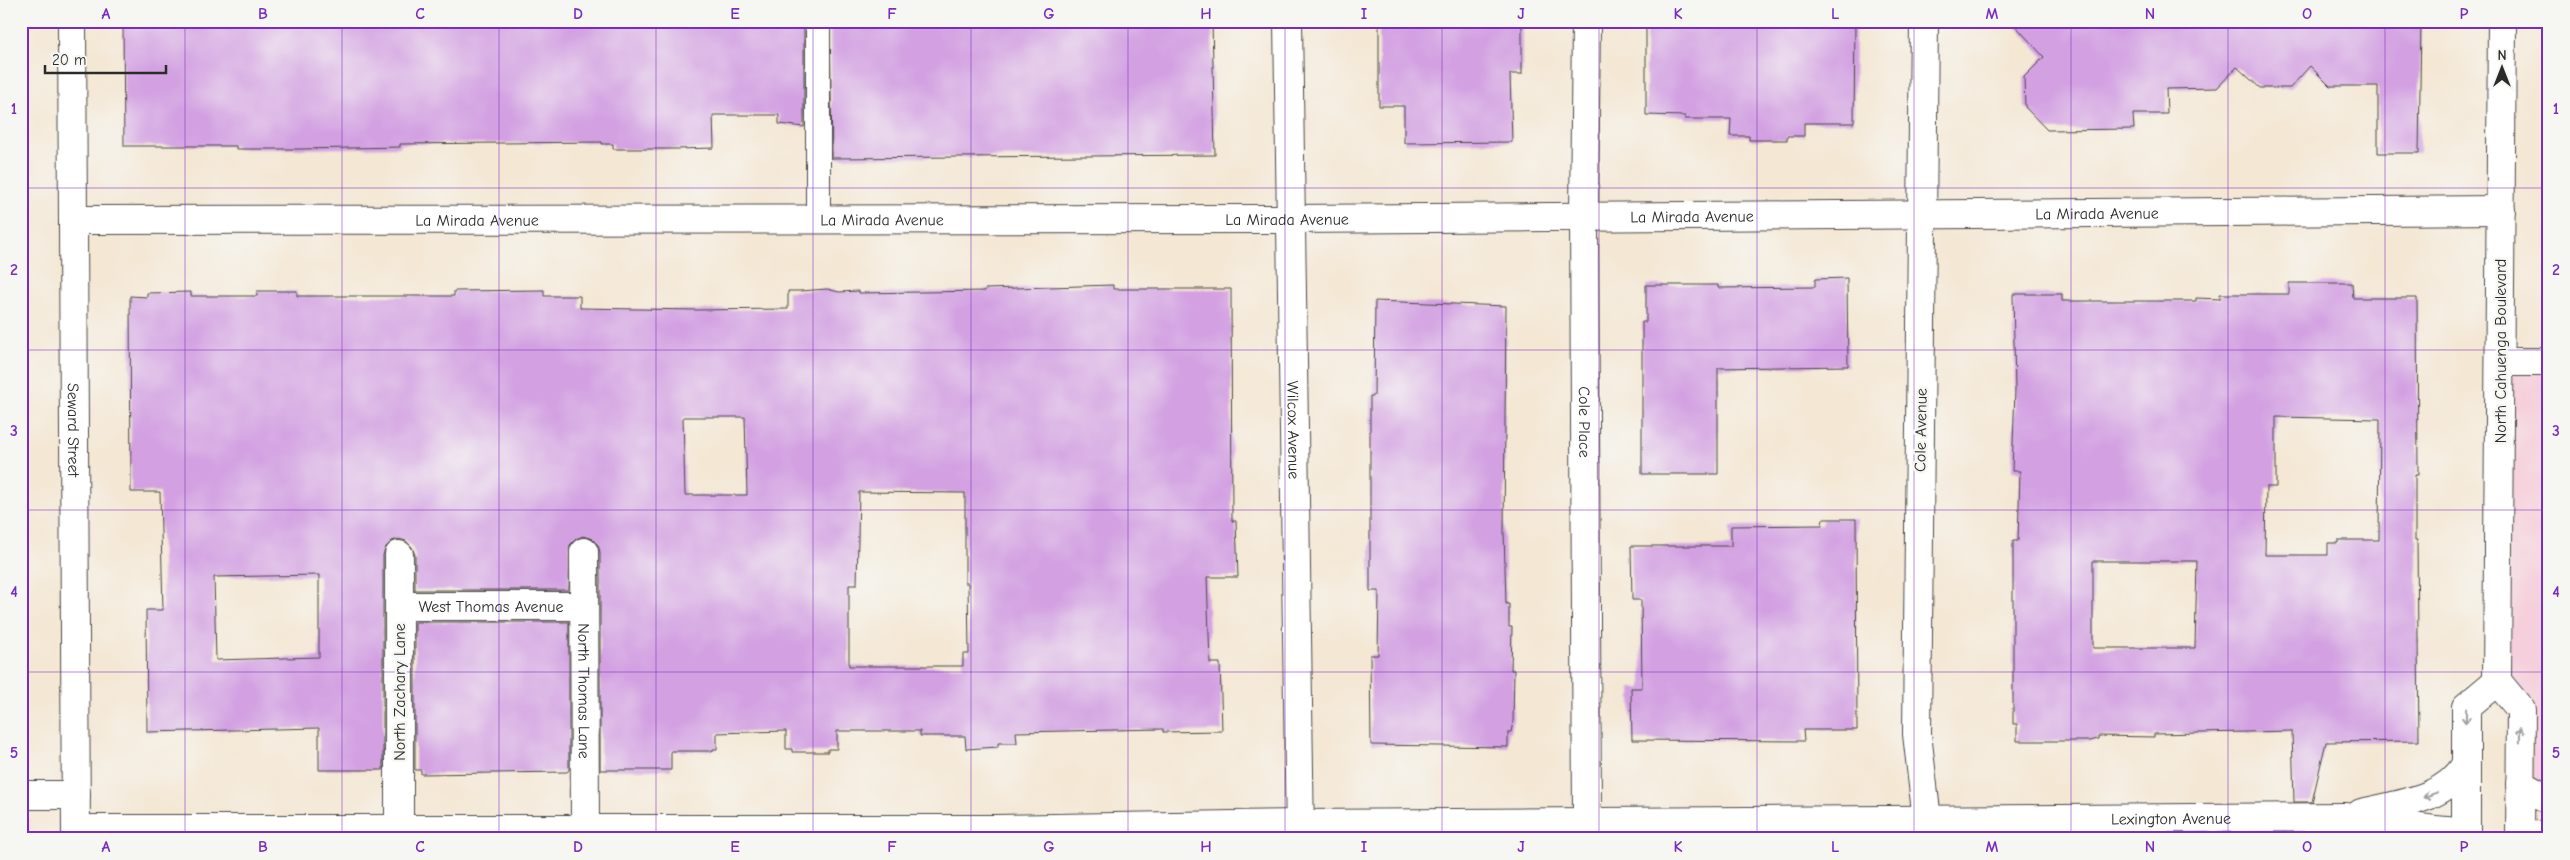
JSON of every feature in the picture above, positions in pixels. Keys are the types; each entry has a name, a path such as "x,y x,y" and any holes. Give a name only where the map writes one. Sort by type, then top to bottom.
{"street":[{"name":"Seward Street","path":"72,21 76,834"},
{"name":"Wilcox Avenue","path":"1288,21 1300,832"},
{"name":"Cole Place","path":"1586,21 1584,215 1588,822"},
{"name":"Cole Avenue","path":"1924,21 1917,734 1928,830"},
{"name":"North Cahuenga Boulevard","path":"2497,681 2502,21"},
{"name":"La Mirada Avenue","path":"73,220 1290,219 1584,215 2500,210"},
{"path":"2500,362 2549,362"},
{"name":"North Thomas Lane","path":"584,552 585,829"},
{"name":"North Zachary Lane","path":"399,554 400,829"},
{"name":"West Thomas Avenue","path":"399,606 584,606"},
{"path":"2466,836 2466,707 2497,681 2521,710 2520,838 2549,834"},
{"name":"Lexington Avenue","path":"2345,817 2412,801 2440,791 2459,776 2466,764"},
{"path":"2520,784 2549,800"},
{"path":"21,795 76,795"},
{"name":"Lexington Avenue","path":"76,834 400,829 500,834 585,829 997,834 1300,832 1588,822 1928,830 2345,817 2378,820 2466,836"}],"lane":[{"path":"815,21 818,28 818,219"}],"shaded area":[{"path":"2508,368 2549,368 2549,811 2508,811"},
{"path":"21,818 30,818 30,839 21,839"}],"building":[{"path":"123,21 802,21 804,31 804,127 779,124 779,115 713,115 714,148 613,149 613,144 602,144 602,142 400,144 400,147 301,149 236,149 236,146 124,146"},
{"path":"830,21 1212,21 1215,155 832,158"},
{"path":"1379,21 1522,21 1522,74 1510,74 1512,142 1404,143 1404,106 1379,106"},
{"path":"1733,21 1855,21 1854,123 1804,123 1804,136 1787,136 1787,140 1749,140 1749,136 1730,136 1731,119 1685,119 1685,116 1646,115 1646,26 1733,26"},
{"path":"2011,21 2421,21 2419,153 2378,153 2378,86 2330,86 2310,66 2290,88 2260,88 2237,67 2217,88 2166,89 2167,114 2133,114 2134,129 2047,130 2025,107 2024,77 2044,57"},
{"path":"1847,278 1848,366 1718,368 1718,474 1642,474 1642,322 1646,322 1646,285 1718,285 1718,288 1815,287 1815,279"},
{"path":"2289,283 2352,283 2353,298 2417,298 2418,475 2415,475 2415,540 2417,540 2419,741 2326,742 2312,802 2294,802 2292,731 2154,734 2154,737 2098,736 2098,739 2090,741 2017,741 2017,724 2013,724 2013,541 2018,541 2020,471 2012,471 2015,390 2013,294 2062,294 2062,301 2196,301 2196,298 2220,299 2220,294 2289,294","holes":["2276,417 2380,419 2379,540 2338,540 2338,543 2328,543 2328,555 2265,555 2266,487 2276,487","2093,561 2197,561 2195,648 2093,648"]},
{"path":"1113,285 1113,289 1231,289 1232,521 1236,521 1238,577 1207,577 1210,663 1220,663 1222,731 1163,732 1163,729 1016,732 1017,743 998,743 998,747 966,749 965,736 920,736 920,731 837,731 837,749 828,749 828,752 792,752 792,749 786,749 786,731 717,733 717,749 713,749 713,751 671,751 671,770 600,770 600,552 598,545 592,539 583,536 576,539 570,545 569,590 415,590 415,555 412,547 406,541 399,539 392,541 386,547 383,555 383,770 319,770 319,728 147,732 146,610 163,610 160,492 131,492 130,296 147,297 147,293 191,292 191,296 257,296 257,291 297,291 297,296 454,296 454,291 544,290 544,296 580,296 580,308 696,310 788,309 788,291 827,289 839,292 859,291 859,293 985,291 985,289","holes":["683,417 745,417 747,495 685,495","859,492 965,493 965,583 968,583 969,654 963,654 963,666 849,666 849,585 857,585","319,575 319,657 216,660 214,577"]},
{"path":"1375,301 1506,306 1504,532 1506,604 1509,604 1509,627 1512,627 1511,670 1514,670 1513,722 1511,732 1508,732 1508,747 1371,745 1370,655 1378,655 1379,591 1370,591 1370,396 1374,396"},
{"path":"1823,519 1856,519 1857,730 1803,730 1804,741 1632,740 1631,688 1642,688 1641,600 1632,600 1631,546 1731,546 1731,526 1822,525"},
{"path":"415,622 569,622 569,770 567,772 421,774 421,770 415,770"}]}
